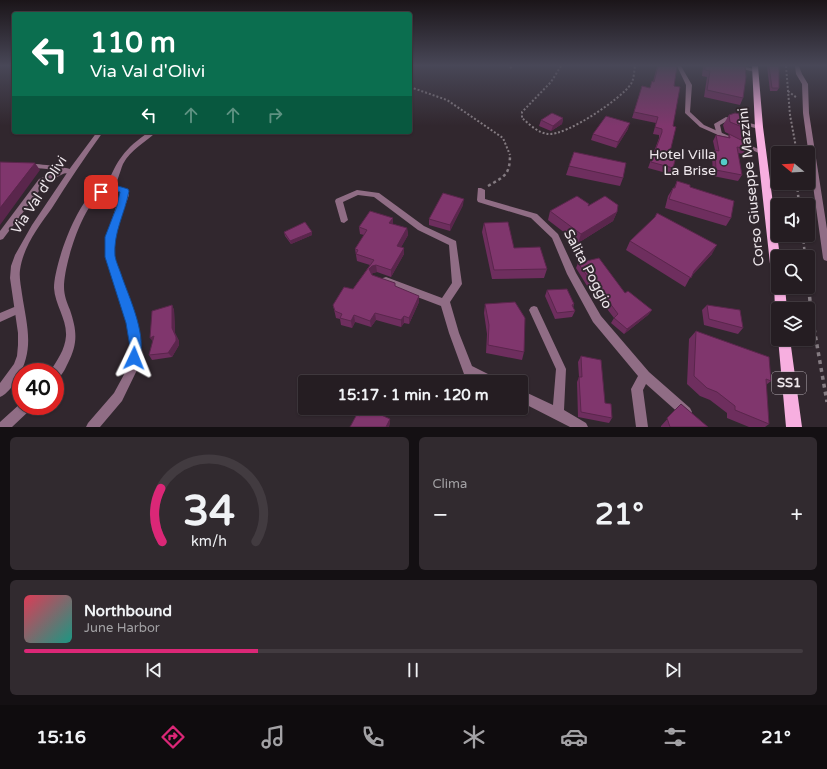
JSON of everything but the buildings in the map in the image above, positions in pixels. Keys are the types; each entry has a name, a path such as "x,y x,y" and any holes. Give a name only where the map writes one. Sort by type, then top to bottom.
{"main road":[{"name":"Corso Giuseppe Mazzini","path":"757,86 774,250"},
{"name":"SS1","path":"785,346 794,427"}],"street":[{"name":"Corso Giuseppe Mazzini","path":"689,86 686,112 702,126 719,134"},
{"path":"805,86 807,120 827,258"},
{"path":"760,127 726,119 717,124 719,134 763,153"},
{"name":"Via Val d'Olivi","path":"0,391 19,368 24,354 25,342 14,274 24,244 68,171 98,134"},
{"path":"110,189 123,157 139,141 150,134"},
{"path":"18,166 48,167 68,171"},
{"path":"0,237 42,181 51,176 68,171"},
{"path":"62,363 70,345 71,334 62,305 59,289 62,263 73,234 88,202 94,195 110,189 118,188 125,191 122,206 110,237 110,257 132,323 136,347 132,370 118,397 92,427"},
{"name":"Salita Poggio","path":"481,190 481,200 534,216 555,236 572,274 597,319 645,376 692,417"},
{"path":"344,220 339,201 357,192 376,196 421,228 453,243 457,284 445,303 454,333 468,370 478,375"},
{"path":"376,277 445,303"},
{"path":"0,318 19,309"},
{"path":"534,310 561,369 558,413"},
{"path":"642,427 637,389 645,376"},
{"path":"528,399 558,413 582,427"},
{"path":"3,427 16,415"}],"path":[{"path":"547,86 522,112 522,118 534,128 549,134 565,131 592,116 623,93 629,86"},
{"path":"788,86 790,114 796,146"},
{"path":"412,88 447,100 471,118 504,138 510,152 510,164 505,176 481,190"},
{"path":"809,294 827,402"}],"place":[{"name":"Hotel Villa La Brise","path":"724,162"}],"route":[{"path":"101,192 118,188 125,191 122,206 110,237 110,257 132,323 136,347 134,358"}]}
